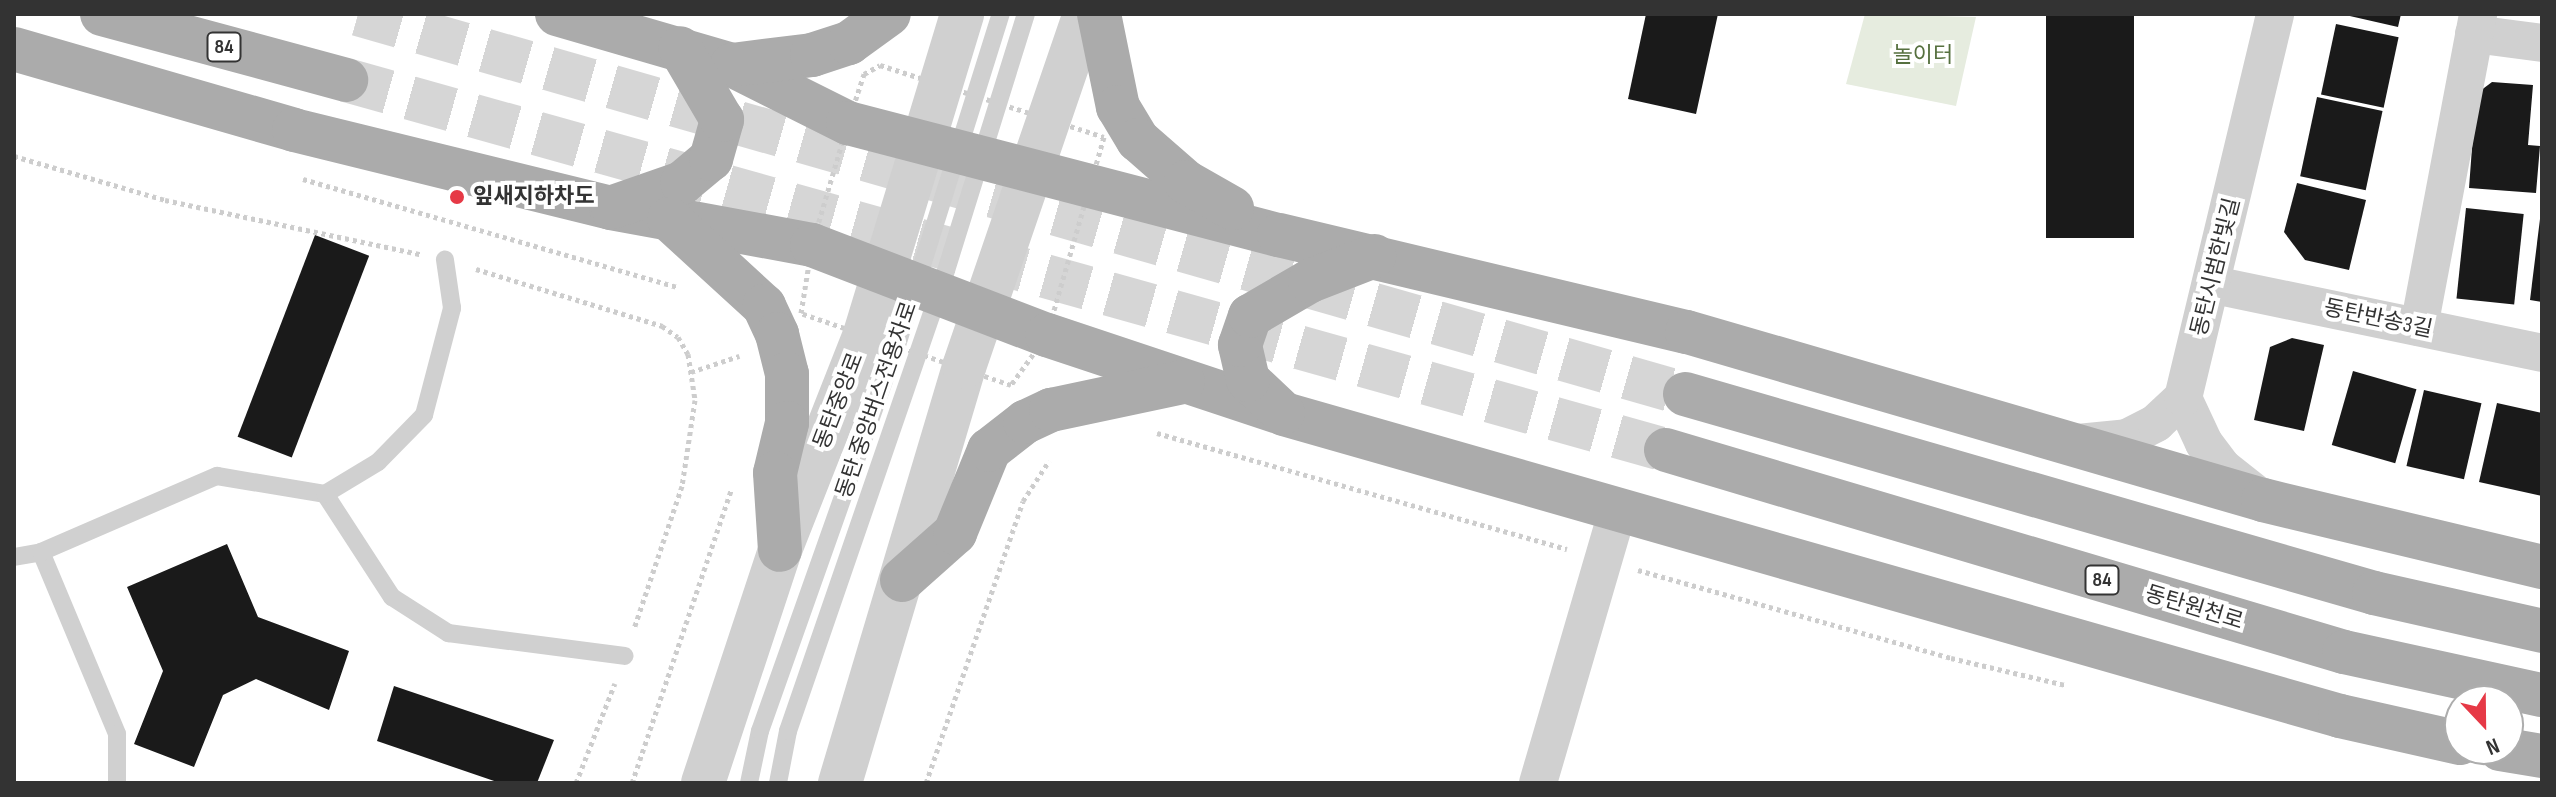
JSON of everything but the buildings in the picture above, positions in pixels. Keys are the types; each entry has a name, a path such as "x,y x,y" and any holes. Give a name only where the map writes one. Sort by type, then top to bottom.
{"main road":[{"name":"84","path":"102,14 346,80"},
{"path":"557,14 732,65 848,123 1279,235 1687,332 2263,500 2542,567"},
{"path":"732,65 812,55 849,43 889,14"},
{"path":"1099,14 1118,107 1138,140 1186,182 1279,235"},
{"path":"611,208 682,183 711,159 722,120 680,48"},
{"path":"14,49 294,130 611,208 812,245 983,310 1284,414 2340,716 2444,739"},
{"path":"669,219 764,306 777,334 787,374 787,423 775,473 780,550"},
{"path":"1284,414 1248,380 1240,345 1250,316 1310,281 1374,256"},
{"path":"902,580 955,533 989,450 1025,422 1051,410 1184,381"},
{"path":"1685,394 2374,593 2542,631"},
{"name":"동탄원천로","path":"1666,450 2344,652 2542,695"}],"street":[{"name":"동탄중앙로","path":"703,783 780,550 914,284 954,151 962,14"},
{"path":"840,783 983,310 1085,14"},
{"name":"동탄시범한빛길","path":"2183,398 2214,285 2275,14"},
{"path":"2419,327 2476,24 2542,43"},
{"name":"동탄반송3길","path":"2214,285 2542,353"},
{"path":"2071,443 2127,438 2156,423 2183,398 2204,443 2223,468 2263,500"},
{"path":"1538,783 1618,509"}],"lane":[{"name":"동탄 중앙버스전용차로","path":"778,783 788,731 914,284 954,151 1001,14"},
{"name":"동탄 중앙버스전용차로","path":"954,151 1026,14"},
{"path":"14,557 41,552 217,476 325,494 378,462 424,415 452,308 445,260"},
{"name":"동탄 중앙버스전용차로","path":"749,783 760,731 914,284"},
{"path":"325,494 392,597 448,633 625,656"},
{"path":"41,552 117,734 117,783"}],"path":[{"path":"14,156 165,200 445,260 662,326 678,337 691,372 695,400 682,486 625,656 576,783"},
{"path":"289,175 686,289"},
{"path":"691,372 745,354"},
{"path":"1154,432 1509,532"},
{"path":"926,783 1023,501 1055,454"},
{"path":"632,783 737,474"}],"green space":[{"name":"놀이터","path":"1865,14 1976,17 1956,106 1846,84"}],"tunnel":[{"path":"358,14 1685,394"},
{"path":"346,80 1666,450"}],"place":[{"name":"잎새지하차도","path":"457,197"}]}
